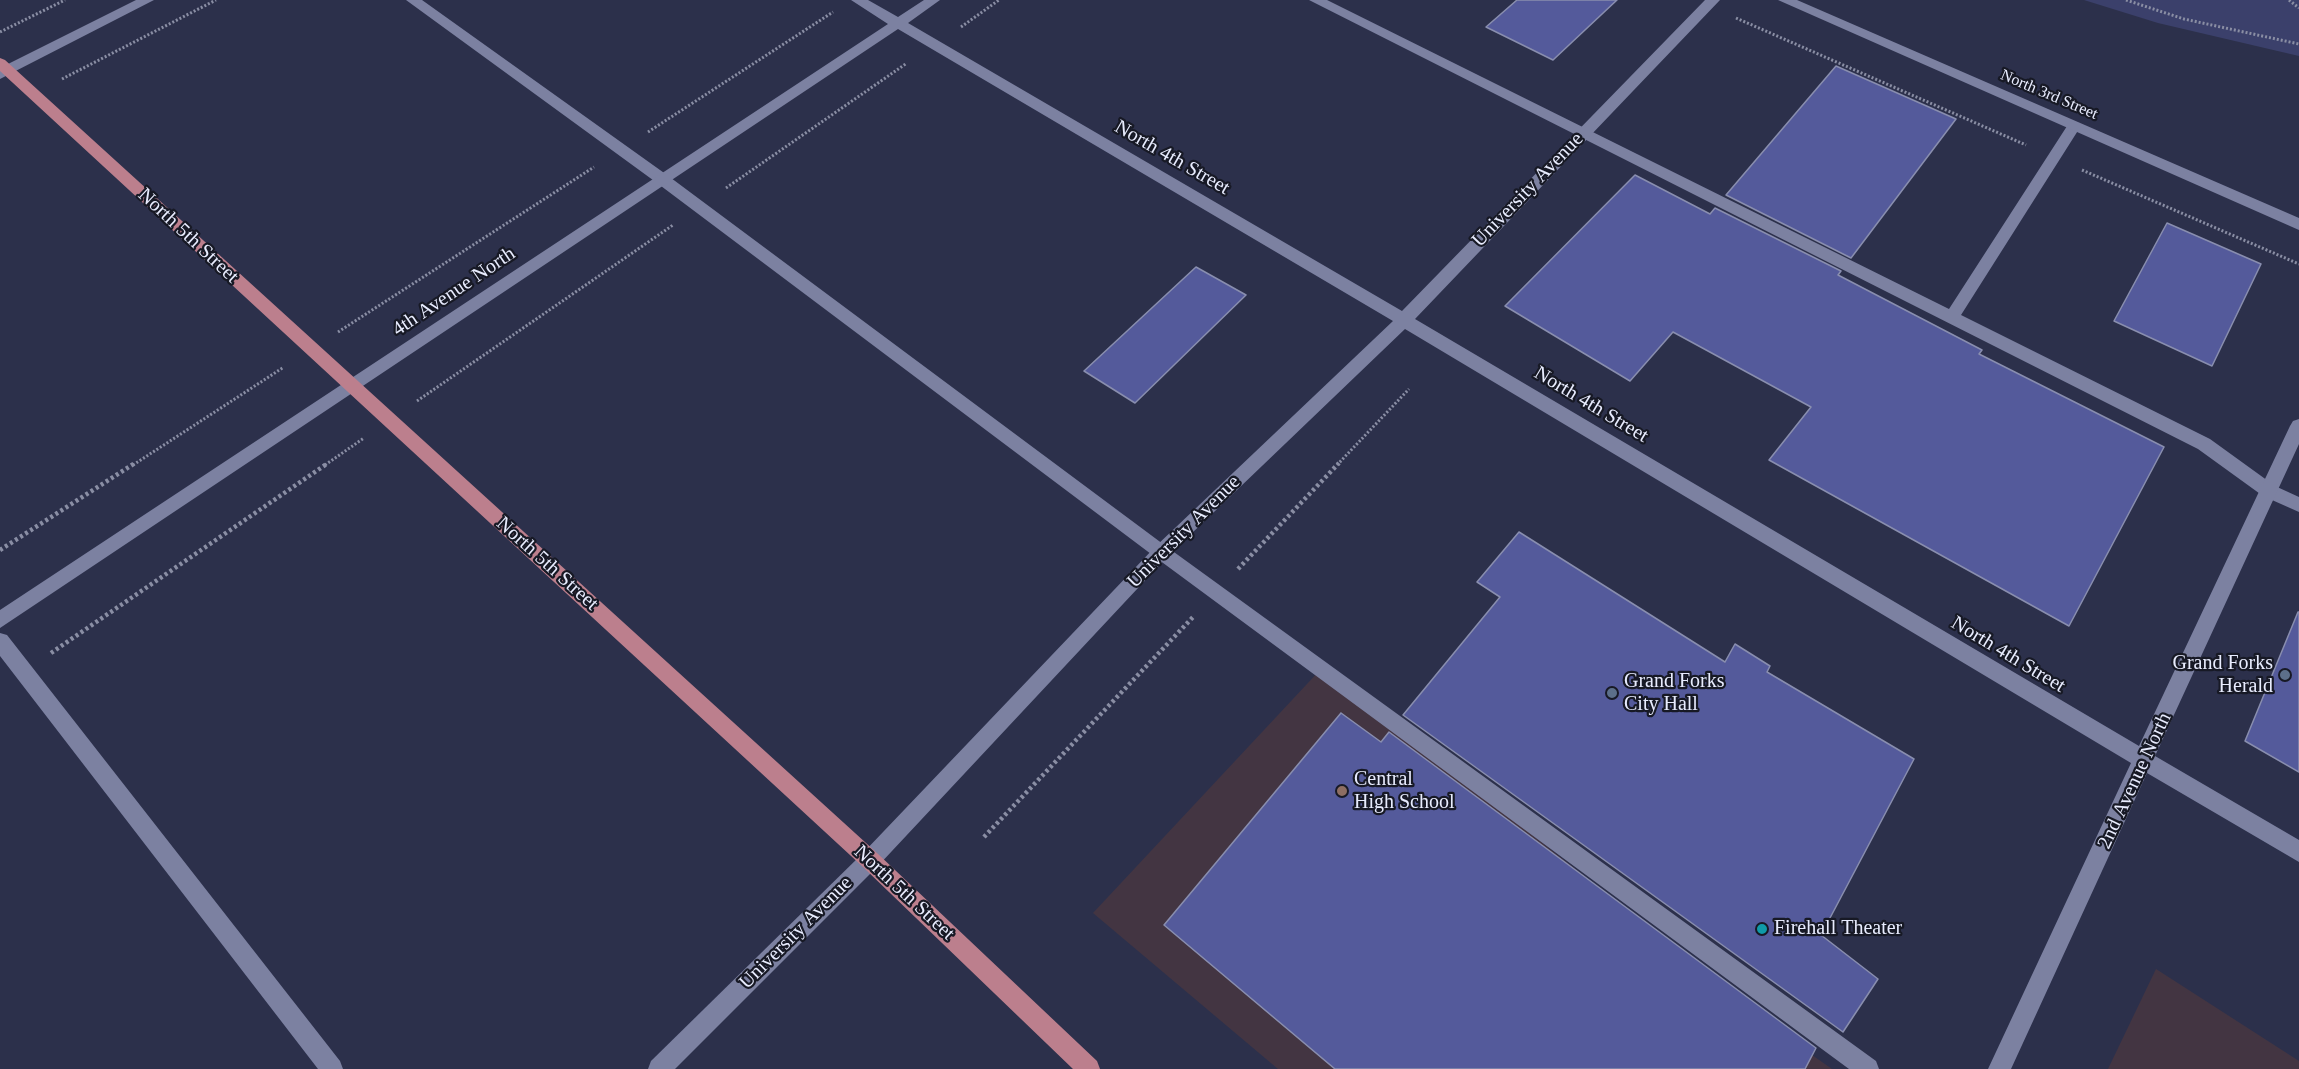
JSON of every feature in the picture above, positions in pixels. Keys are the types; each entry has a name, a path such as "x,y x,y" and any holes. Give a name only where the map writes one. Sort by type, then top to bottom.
{"main road":[{"name":"North 5th Street","path":"2,69 33,93 870,860 1089,1069"}],"street":[{"path":"2,69 147,0"},
{"path":"413,0 662,179 1161,552 1868,1069"},
{"name":"North 4th Street","path":"858,0 1404,320 2144,762 2299,852"},
{"name":"4th Avenue North","path":"0,620 933,0"},
{"path":"1316,0 2204,444 2269,491 2299,506"},
{"name":"North 3rd Street","path":"1785,0 2299,224"},
{"name":"University Avenue","path":"659,1069 870,860 1161,552 1404,320 1710,3"},
{"path":"1952,317 2056,158 2074,126"},
{"name":"2nd Avenue North","path":"1999,1069 2299,426"},
{"path":"0,641 332,1069"}],"path":[{"path":"0,32 66,0"},
{"path":"33,93 216,0"},
{"path":"24,672 999,0"},
{"path":"2126,0 2184,18 2299,44"},
{"path":"2289,0 2299,8"},
{"path":"1710,3 2299,264"},
{"path":"0,550 842,6"}],"shaded area":[{"path":"2084,0 2299,0 2299,56 2158,23"},
{"name":"Central High School","path":"1321,669 1832,1069 1278,1069 1093,913"},
{"path":"2156,969 2299,1061 2299,1069 2108,1069"}],"building":[{"path":"1517,0 1617,0 1553,60 1486,27"},
{"path":"1836,66 1956,119 1851,258 1726,195"},
{"path":"1635,175 1710,214 1715,208 1841,271 1838,275 1982,350 1979,354 2164,447 2069,626 1769,460 1811,407 1673,332 1630,381 1505,306"},
{"path":"2167,223 2261,264 2212,366 2114,321"},
{"path":"1196,267 1246,295 1135,403 1084,371"},
{"name":"Grand Forks City Hall","path":"1519,532 1725,662 1735,644 1770,666 1767,672 1914,759 1821,935 1878,979 1843,1032 1403,715 1500,597 1477,582"},
{"name":"Grand Forks Herald","path":"2299,612 2299,772 2245,741"},
{"name":"Central High School","path":"1341,713 1381,742 1389,732 1816,1048 1805,1069 1335,1069 1164,925"}],"place":[{"name":"Grand Forks Herald","path":"2285,675"},
{"name":"Grand Forks City Hall","path":"1612,693"},
{"name":"Central High School","path":"1342,791"},
{"name":"Firehall Theater","path":"1762,929"}]}
